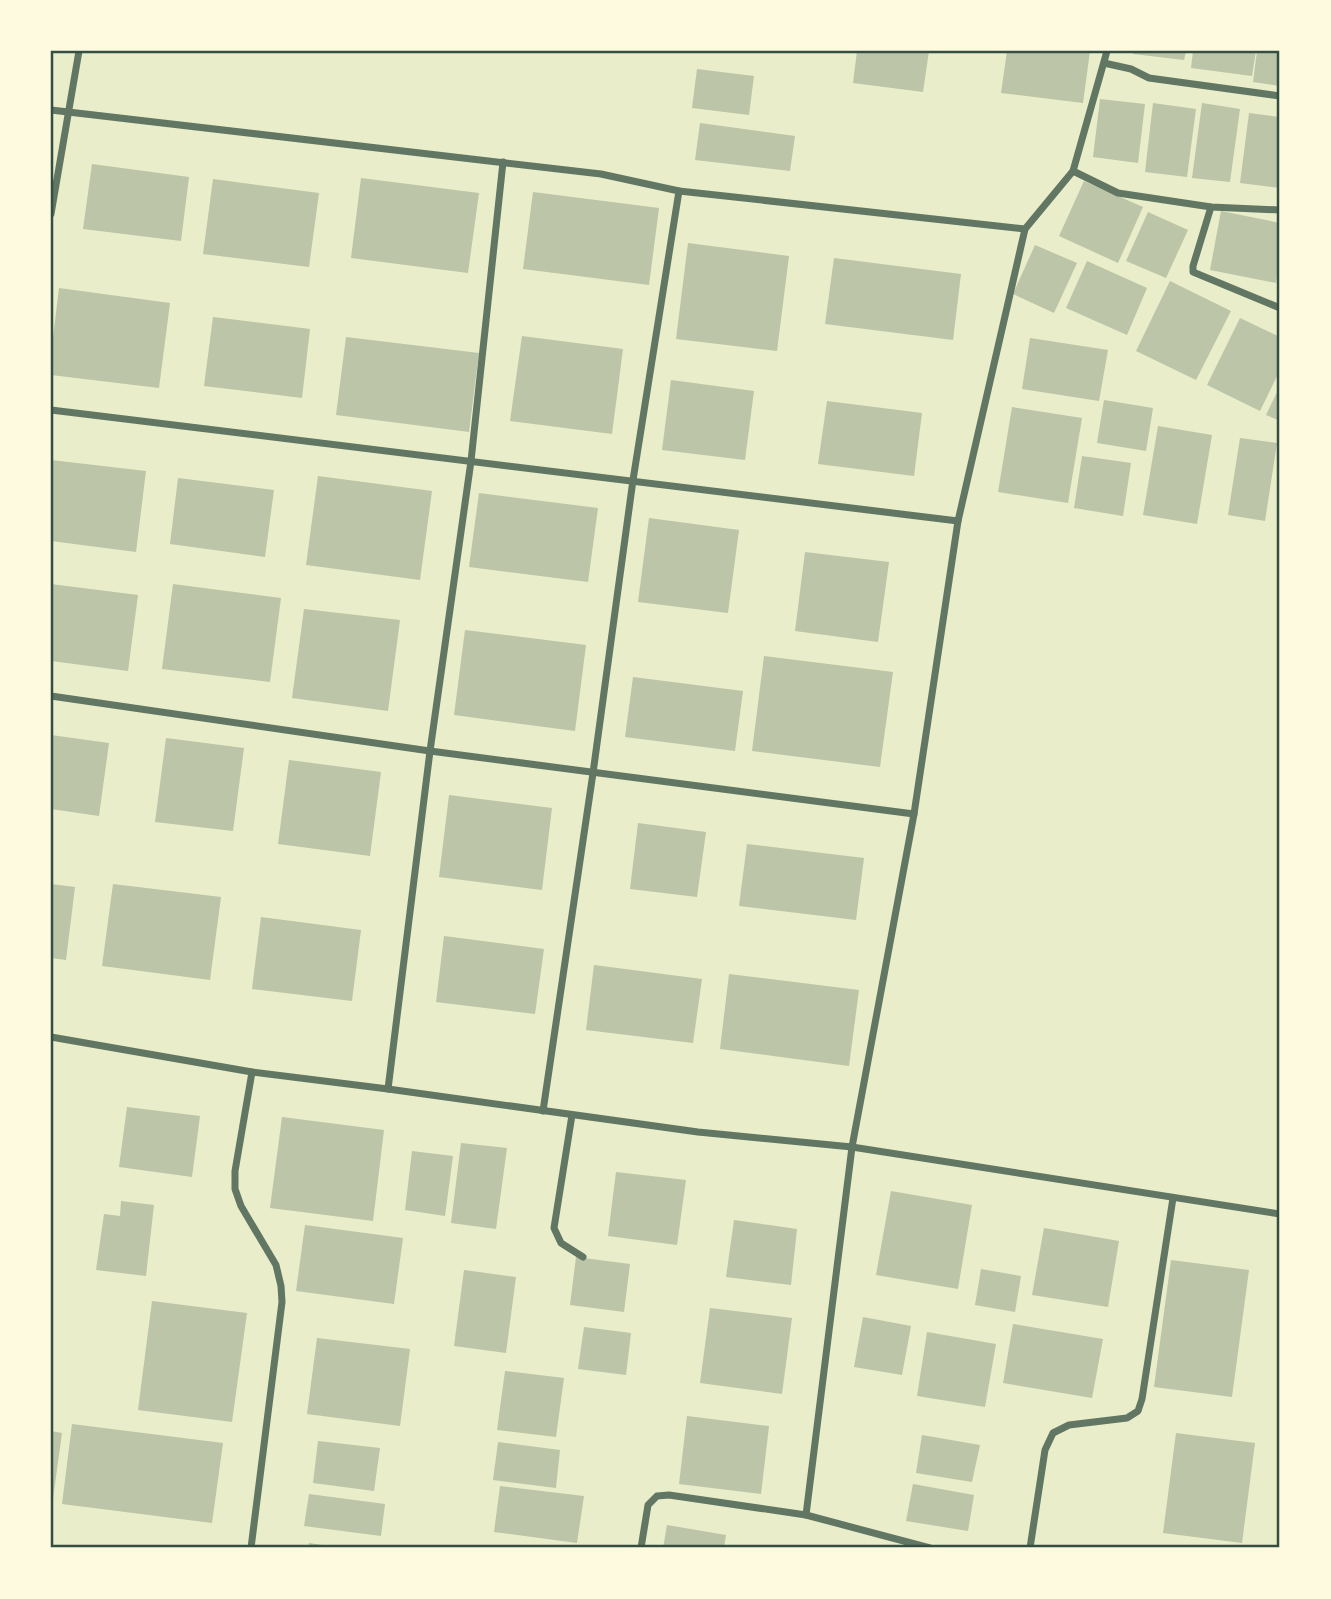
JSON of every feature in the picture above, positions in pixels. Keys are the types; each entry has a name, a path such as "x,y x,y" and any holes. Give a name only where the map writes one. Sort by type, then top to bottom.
{"street":[{"path":"51,214 79,51"},
{"path":"806,1516 852,1147 914,814 958,521 1025,229 1073,171 1107,51"},
{"path":"1104,63 1131,69 1149,78 1280,96"},
{"path":"51,110 601,174 679,191 1025,229"},
{"path":"387,1089 430,751 471,461 503,162"},
{"path":"1073,171 1118,193 1211,207 1280,210"},
{"path":"543,1111 633,480 679,191"},
{"path":"1211,207 1193,272 1280,308"},
{"path":"51,410 958,521"},
{"path":"51,696 430,751 914,814"},
{"path":"51,1037 252,1072 698,1132 852,1147 1280,1214"},
{"path":"251,1548 282,1302 276,1265 241,1206 235,1189 235,1171 252,1072"},
{"path":"572,1115 554,1228 561,1243 583,1257"},
{"path":"1030,1548 1045,1450 1053,1433 1069,1424 1127,1418 1138,1411 1172,1198"},
{"path":"641,1548 648,1505 657,1496 670,1495 806,1516 930,1548"}],"building":[{"path":"857,51 929,51 923,92 853,83"},
{"path":"1007,51 1090,51 1083,103 1001,93"},
{"path":"1133,51 1186,51 1184,60 1133,54"},
{"path":"1193,51 1256,51 1252,76 1191,68"},
{"path":"1257,51 1280,51 1280,86 1253,82"},
{"path":"697,69 754,76 749,115 692,108"},
{"path":"1100,99 1145,104 1138,163 1093,157"},
{"path":"1153,103 1196,109 1187,177 1145,172"},
{"path":"1202,103 1240,109 1230,182 1192,178"},
{"path":"1249,113 1280,117 1280,188 1240,183"},
{"path":"700,123 795,136 790,171 695,160"},
{"path":"92,164 189,177 181,241 83,229"},
{"path":"361,178 479,193 468,273 351,258"},
{"path":"213,179 319,193 309,267 203,254"},
{"path":"1084,181 1143,207 1118,263 1059,236"},
{"path":"533,192 659,208 649,285 523,269"},
{"path":"1221,211 1280,223 1280,260 1276,283 1210,270"},
{"path":"1148,212 1188,230 1166,278 1126,261"},
{"path":"688,243 789,256 777,351 676,339"},
{"path":"1035,245 1077,263 1054,313 1013,294"},
{"path":"834,258 961,274 953,340 825,324"},
{"path":"1087,261 1147,288 1127,335 1066,308"},
{"path":"1170,281 1231,311 1196,380 1136,351"},
{"path":"59,288 170,303 159,388 51,375"},
{"path":"213,317 310,329 302,398 204,386"},
{"path":"1240,318 1280,337 1280,370 1260,411 1207,385"},
{"path":"522,336 623,349 612,434 510,421"},
{"path":"346,337 479,353 469,432 336,415"},
{"path":"1030,338 1108,350 1099,401 1022,389"},
{"path":"671,380 754,391 745,460 662,450"},
{"path":"1280,386 1280,421 1266,415"},
{"path":"1104,400 1153,408 1146,451 1097,443"},
{"path":"827,401 922,413 914,476 818,464"},
{"path":"1012,407 1082,418 1068,503 998,492"},
{"path":"1158,426 1212,435 1197,524 1143,515"},
{"path":"1240,438 1277,443 1265,521 1228,515"},
{"path":"1082,456 1131,463 1123,516 1074,508"},
{"path":"51,460 146,471 136,552 51,541"},
{"path":"318,476 432,491 420,580 306,565"},
{"path":"178,478 274,490 265,557 170,544"},
{"path":"479,493 598,508 588,582 469,567"},
{"path":"649,518 739,530 728,613 638,602"},
{"path":"805,552 889,562 878,642 795,631"},
{"path":"51,584 138,595 128,671 51,661"},
{"path":"173,584 281,598 270,682 162,669"},
{"path":"304,609 400,620 388,711 292,698"},
{"path":"465,630 586,645 575,731 454,715"},
{"path":"764,656 893,672 880,767 752,751"},
{"path":"633,677 743,691 735,751 625,737"},
{"path":"51,735 109,743 99,816 51,809"},
{"path":"166,738 244,748 233,831 155,822"},
{"path":"289,760 381,772 370,856 278,844"},
{"path":"449,795 552,808 542,890 439,877"},
{"path":"638,823 706,832 697,897 630,889"},
{"path":"747,844 864,858 856,920 739,906"},
{"path":"51,884 75,887 66,960 51,958"},
{"path":"113,884 221,897 210,980 102,966"},
{"path":"261,917 361,930 352,1001 252,989"},
{"path":"444,936 544,949 535,1014 436,1002"},
{"path":"594,965 702,979 693,1043 586,1030"},
{"path":"729,974 859,990 849,1066 720,1049"},
{"path":"127,1107 200,1116 192,1177 119,1167"},
{"path":"282,1117 384,1130 373,1221 270,1208"},
{"path":"461,1143 507,1148 496,1229 451,1223"},
{"path":"412,1151 453,1156 445,1216 405,1210"},
{"path":"616,1172 686,1180 677,1245 608,1236"},
{"path":"891,1191 972,1205 958,1289 876,1275"},
{"path":"121,1201 154,1205 146,1276 96,1270 104,1214 120,1216"},
{"path":"734,1220 797,1229 791,1285 726,1277"},
{"path":"305,1225 403,1238 394,1304 296,1291"},
{"path":"1044,1228 1119,1241 1108,1307 1032,1295"},
{"path":"576,1257 630,1264 624,1312 570,1305"},
{"path":"1171,1260 1249,1270 1232,1397 1154,1387"},
{"path":"981,1269 1021,1276 1015,1312 975,1305"},
{"path":"464,1270 516,1277 506,1353 454,1346"},
{"path":"152,1301 247,1313 232,1422 138,1410"},
{"path":"710,1308 792,1318 782,1394 700,1383"},
{"path":"863,1317 911,1326 902,1375 854,1367"},
{"path":"1013,1324 1103,1339 1092,1398 1003,1383"},
{"path":"584,1327 631,1333 626,1375 578,1369"},
{"path":"927,1332 996,1344 985,1407 917,1396"},
{"path":"317,1338 410,1349 400,1426 307,1414"},
{"path":"505,1371 564,1378 556,1437 497,1430"},
{"path":"687,1416 769,1426 761,1494 679,1484"},
{"path":"72,1424 223,1443 212,1523 62,1504"},
{"path":"51,1431 62,1433 52,1506 51,1506"},
{"path":"1176,1433 1255,1443 1242,1543 1163,1533"},
{"path":"922,1435 980,1445 972,1482 916,1473"},
{"path":"318,1441 380,1448 374,1491 313,1483"},
{"path":"498,1442 560,1450 556,1488 493,1480"},
{"path":"913,1484 974,1495 968,1531 906,1521"},
{"path":"500,1486 584,1496 577,1543 494,1532"},
{"path":"309,1494 385,1504 381,1536 304,1526"},
{"path":"667,1525 726,1535 724,1548 663,1548"},
{"path":"309,1543 336,1547 336,1548 308,1548"}]}
